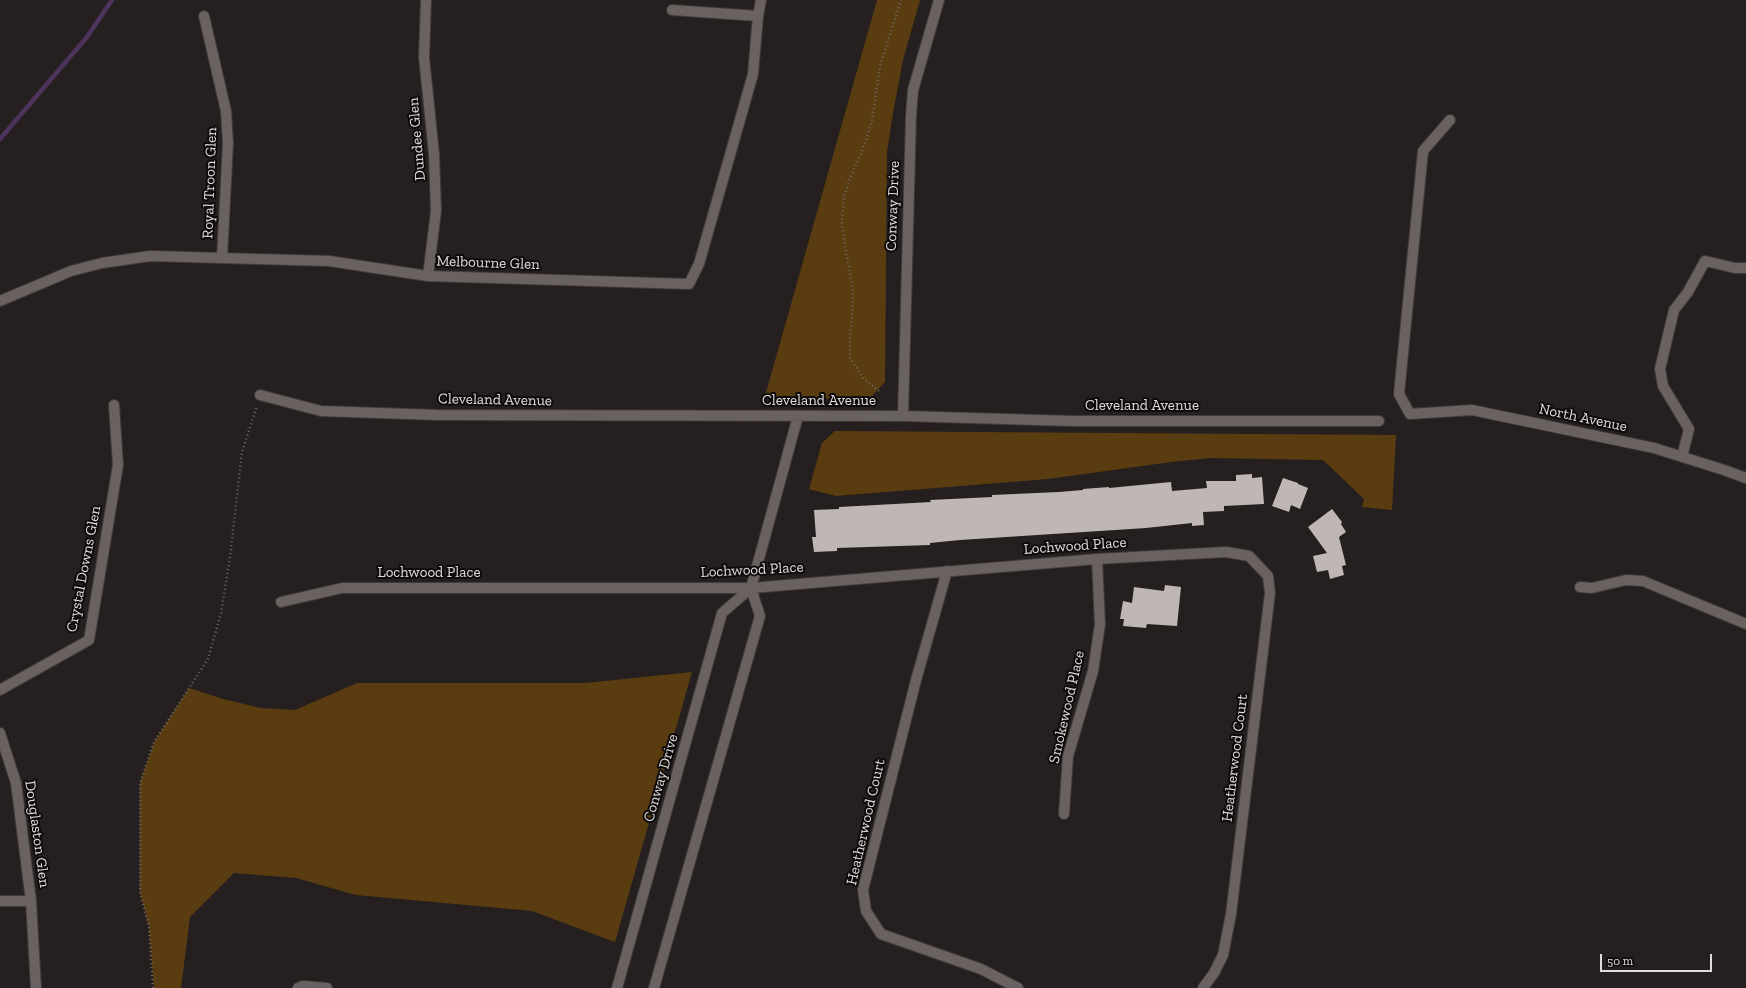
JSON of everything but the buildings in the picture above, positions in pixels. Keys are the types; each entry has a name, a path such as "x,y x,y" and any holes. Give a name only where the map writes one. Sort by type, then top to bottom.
{"street":[{"name":"Dundee Glen","path":"426,0 424,56 434,154 436,211 428,276"},
{"name":"Melbourne Glen","path":"0,301 71,271 102,263 150,256 329,261 428,276 688,284 699,264 754,74 758,16 761,0"},
{"name":"Conway Drive","path":"903,416 913,97 939,0"},
{"path":"672,10 758,16"},
{"name":"Royal Troon Glen","path":"204,16 227,119 228,143 222,258"},
{"name":"North Avenue","path":"1450,120 1423,151 1399,394 1410,414 1472,410 1654,448 1746,478"},
{"path":"1682,457 1689,429 1663,386 1660,369 1674,310 1688,292 1704,261 1735,268 1746,268"},
{"name":"Cleveland Avenue","path":"260,395 321,411 509,416 903,416 1072,421 1379,421"},
{"name":"Crystal Downs Glen","path":"0,690 89,640 118,465 114,405"},
{"path":"654,988 760,616 751,588 798,416"},
{"name":"Lochwood Place","path":"281,602 342,588 751,588 1097,559 1226,552"},
{"name":"Heatherwood Court","path":"1203,988 1214,973 1223,954 1231,914 1270,593 1268,576 1249,556 1226,552"},
{"name":"Smokewood Place","path":"1064,814 1068,756 1093,671 1099,632 1097,559"},
{"name":"Heatherwood Court","path":"947,571 916,680 863,890 866,911 881,934 981,969 1018,988"},
{"path":"1580,587 1592,588 1626,580 1643,581 1746,624"},
{"name":"Conway Drive","path":"617,988 722,613 751,588"},
{"name":"Douglaston Glen","path":"0,733 16,783 31,901 36,988"},
{"path":"0,902 31,901"},
{"path":"298,988 302,986 327,988"}],"path":[{"path":"879,391 864,379 850,358 853,289 842,223 844,197 850,178 866,141 872,120 880,66 901,0"},
{"path":"153,988 150,927 140,892 140,783 154,742 208,659 221,613 228,571 242,452 260,395"}],"shaded area":[{"path":"877,0 920,0 903,60 887,152 885,382 868,400 765,396"},
{"path":"835,431 1396,435 1392,510 1362,507 1364,499 1323,460 1211,458 1048,479 836,496 809,489 822,443"},
{"path":"692,672 615,942 532,911 356,895 296,878 234,873 190,917 181,988 154,988 149,927 140,892 140,783 154,742 189,688 223,699 261,708 295,710 357,683 586,683"}],"waterway":[{"path":"0,139 87,37 112,0"}]}
